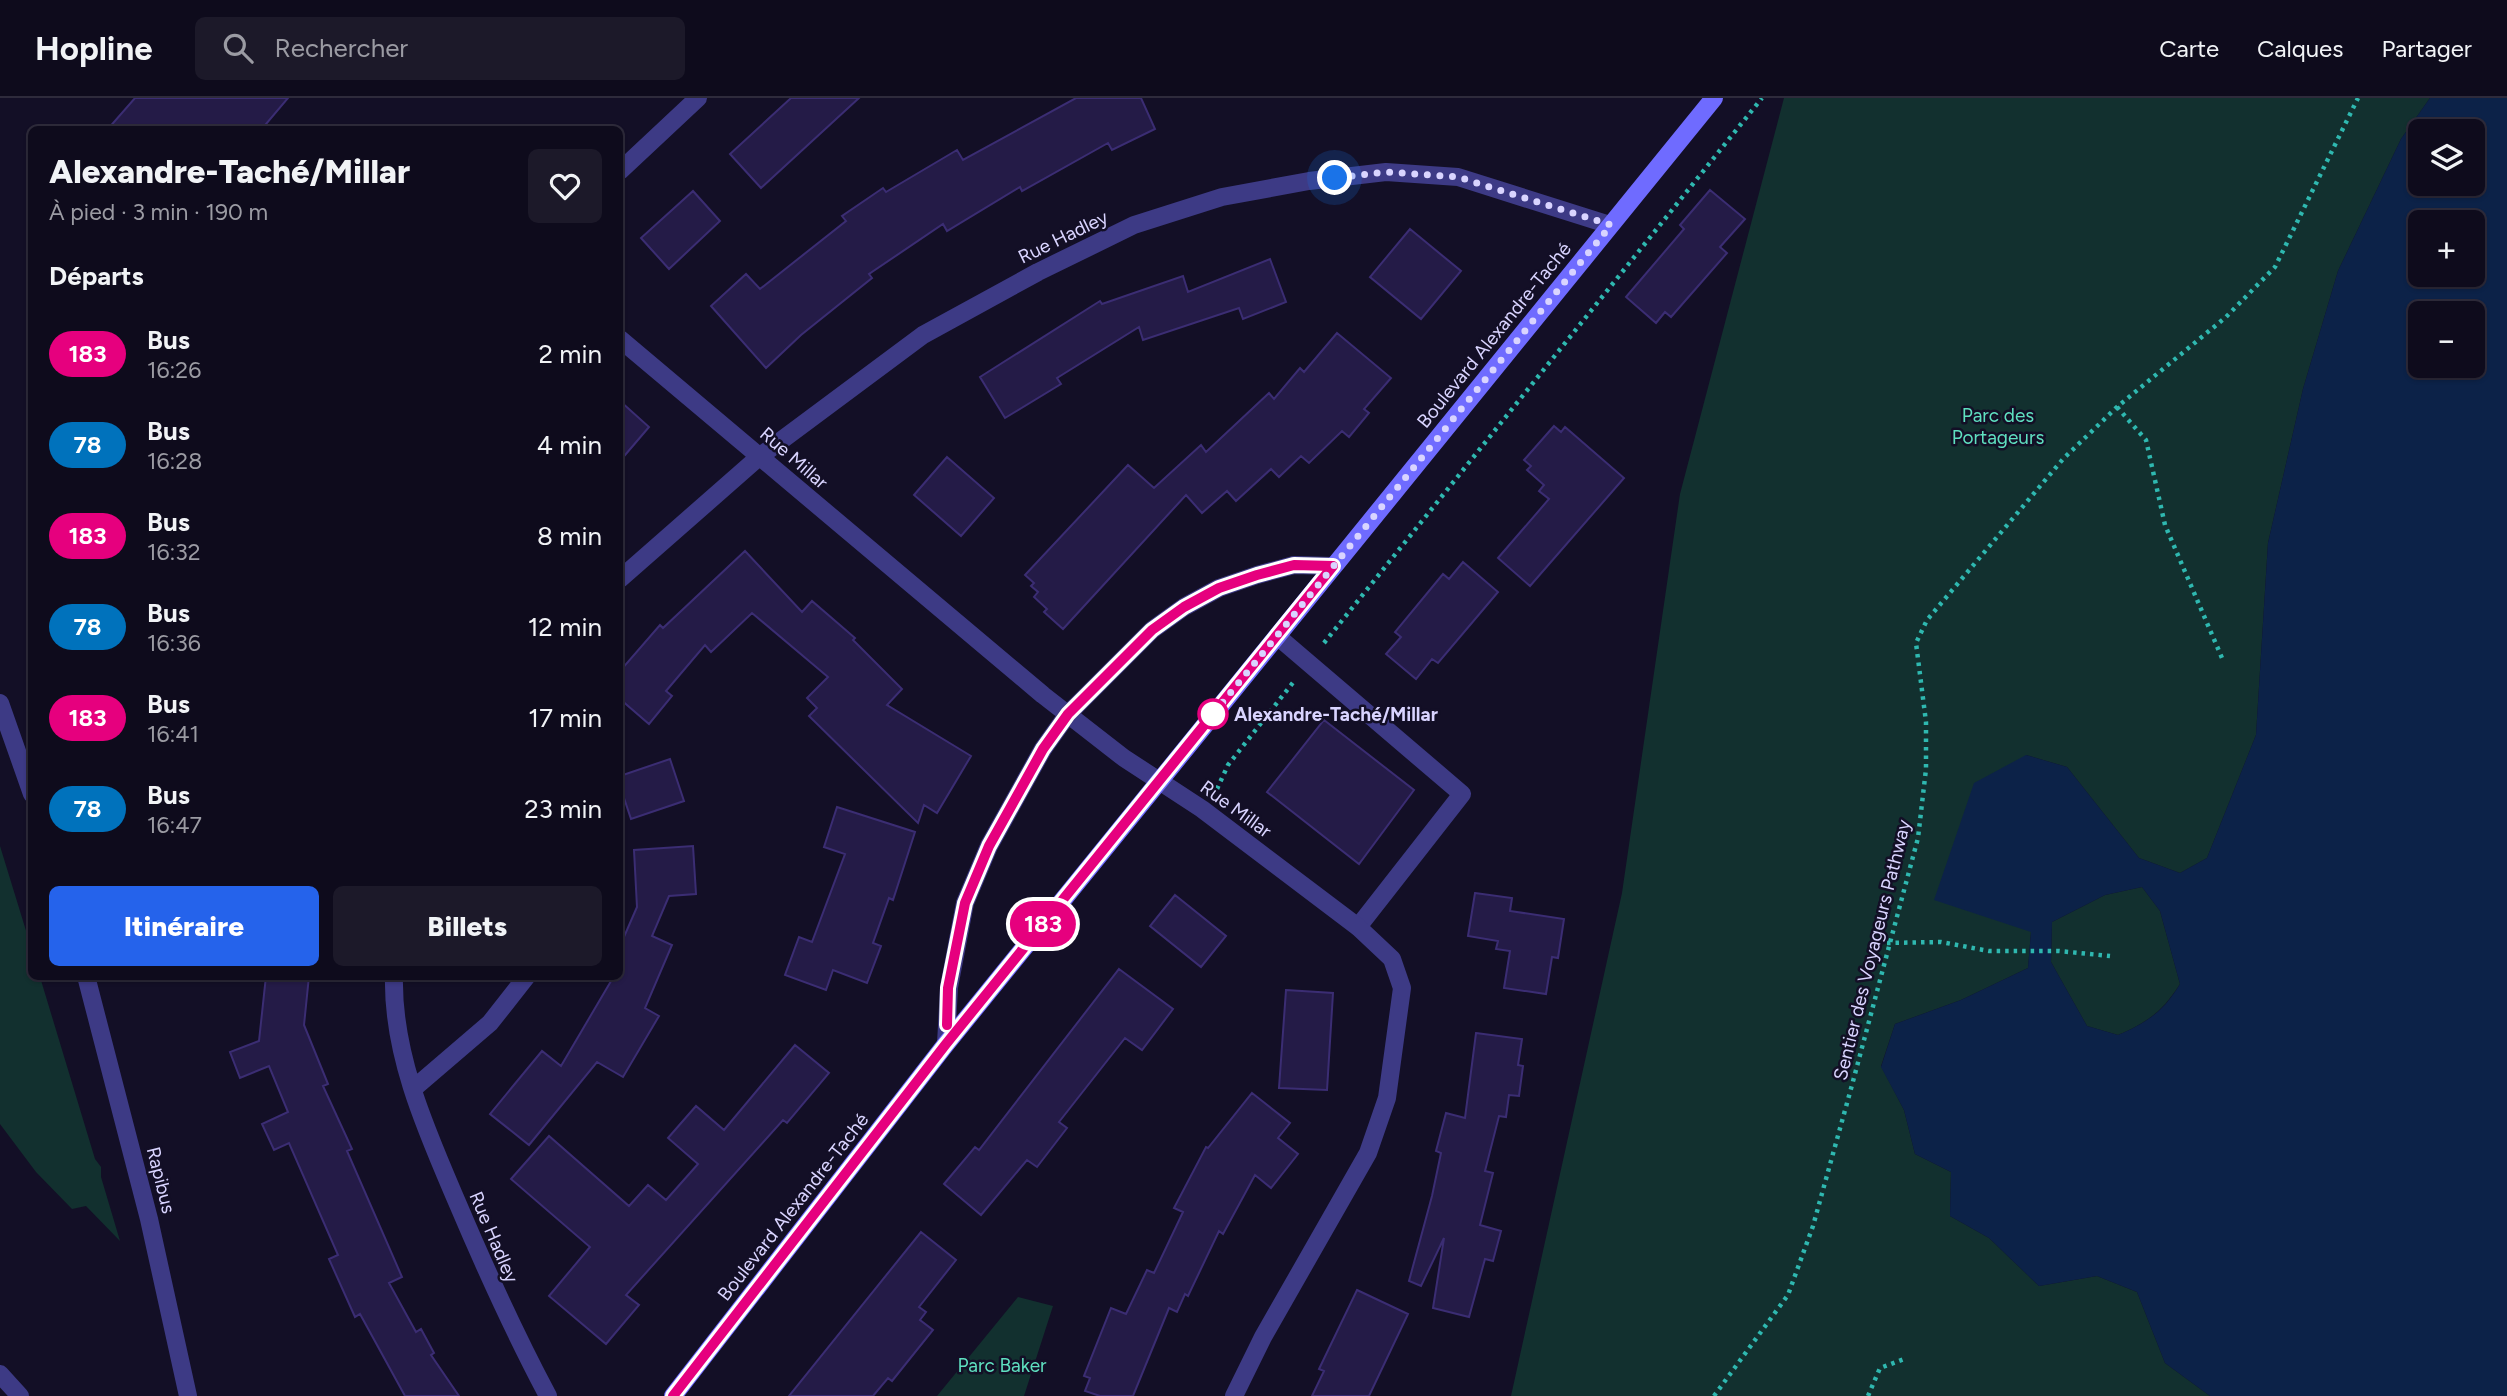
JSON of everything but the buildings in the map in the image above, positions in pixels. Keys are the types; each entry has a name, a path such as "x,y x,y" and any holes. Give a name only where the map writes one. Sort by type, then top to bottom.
{"main road":[{"name":"Boulevard Alexandre-Taché","path":"673,1396 946,1044 1714,98"}],"street":[{"path":"623,168 698,98"},
{"name":"Rue Hadley","path":"623,576 759,457 923,335 1038,272 1133,225 1222,197 1309,181 1386,172 1458,177 1611,225"},
{"name":"Rue Millar","path":"623,342 1120,756 1202,809 1358,927 1392,959 1402,988 1387,1098 1368,1153 1263,1337 1234,1396"},
{"path":"946,1044 948,988 965,903 989,846 1043,749 1068,714 1152,630 1184,607 1219,588 1257,575 1294,565 1333,566"},
{"path":"1277,636 1462,794 1358,927"},
{"path":"0,703 28,783"},
{"name":"Rapibus","path":"87,980 146,1207 188,1396"},
{"name":"Rue Hadley","path":"394,980 393,998 401,1043 413,1089 433,1146 505,1315 548,1396"},
{"path":"413,1089 489,1023 524,980"},
{"path":"0,1374 20,1396"}],"path":[{"path":"1219,787 1228,765 1308,662 1762,98"},
{"name":"Sentier des Voyageurs Pathway","path":"1714,1396 1788,1295 1813,1226 1917,838 1926,769 1926,722 1916,643 1927,620 2063,459 2117,407 2226,317 2275,267 2358,98"},
{"path":"2117,407 2146,440 2165,525 2222,658"},
{"path":"1887,943 1941,942 1989,951 2059,951 2110,956"},
{"path":"1868,1396 1880,1368 1904,1359"}],"green space":[{"name":"Parc des Portageurs","path":"1784,98 2430,98 2415,119 2408,119 2408,129 2338,271 2303,389 2268,543 2256,735 2207,858 2180,873 2139,858 2067,767 2026,755 2031,932 2028,968 1961,1000 1895,1024 1881,1066 1904,1110 1915,1154 1951,1172 1950,1216 1989,1238 2039,1286 2097,1276 2137,1292 2165,1363 2210,1396 1511,1396 1622,893 1680,494"},
{"path":"0,846 28,937 28,980 41,980 95,1159 101,1167 101,1177 120,1241 86,1206 72,1209 36,1172 0,1124"},
{"path":"2142,887 2160,911 2180,984 2154,1015 2118,1035 2087,1026 2051,962 2052,922 2105,895"},
{"name":"Parc Baker","path":"1018,1297 1053,1306 1024,1396 937,1396"}],"water":[{"path":"2430,98 2507,98 2507,1396 2210,1396 2165,1363 2137,1292 2097,1276 2039,1286 1989,1238 1950,1216 1951,1172 1915,1154 1904,1110 1881,1067 1895,1024 1961,1000 2028,968 2031,932 1934,900 1974,783 2026,755 2067,767 2139,858 2180,873 2207,858 2256,735 2268,543 2303,389 2338,271 2408,129 2408,196 2485,196 2485,119 2415,119","holes":["2142,887 2160,911 2180,984 2154,1015 2118,1035 2087,1026 2051,962 2052,922 2105,895"]}],"bus line":[{"name":"183","path":"673,1396 946,1044 1333,566 1294,565 1257,575 1219,588 1184,607 1152,630 1068,714 1043,749 989,846 965,903 948,988 947,1025"}],"place":[{"name":"Alexandre-Taché/Millar","path":"1213,714"}],"route":[{"path":"1213,714 1210,718 1611,225 1581,213 1558,209 1458,177 1386,172 1335,178"}]}
